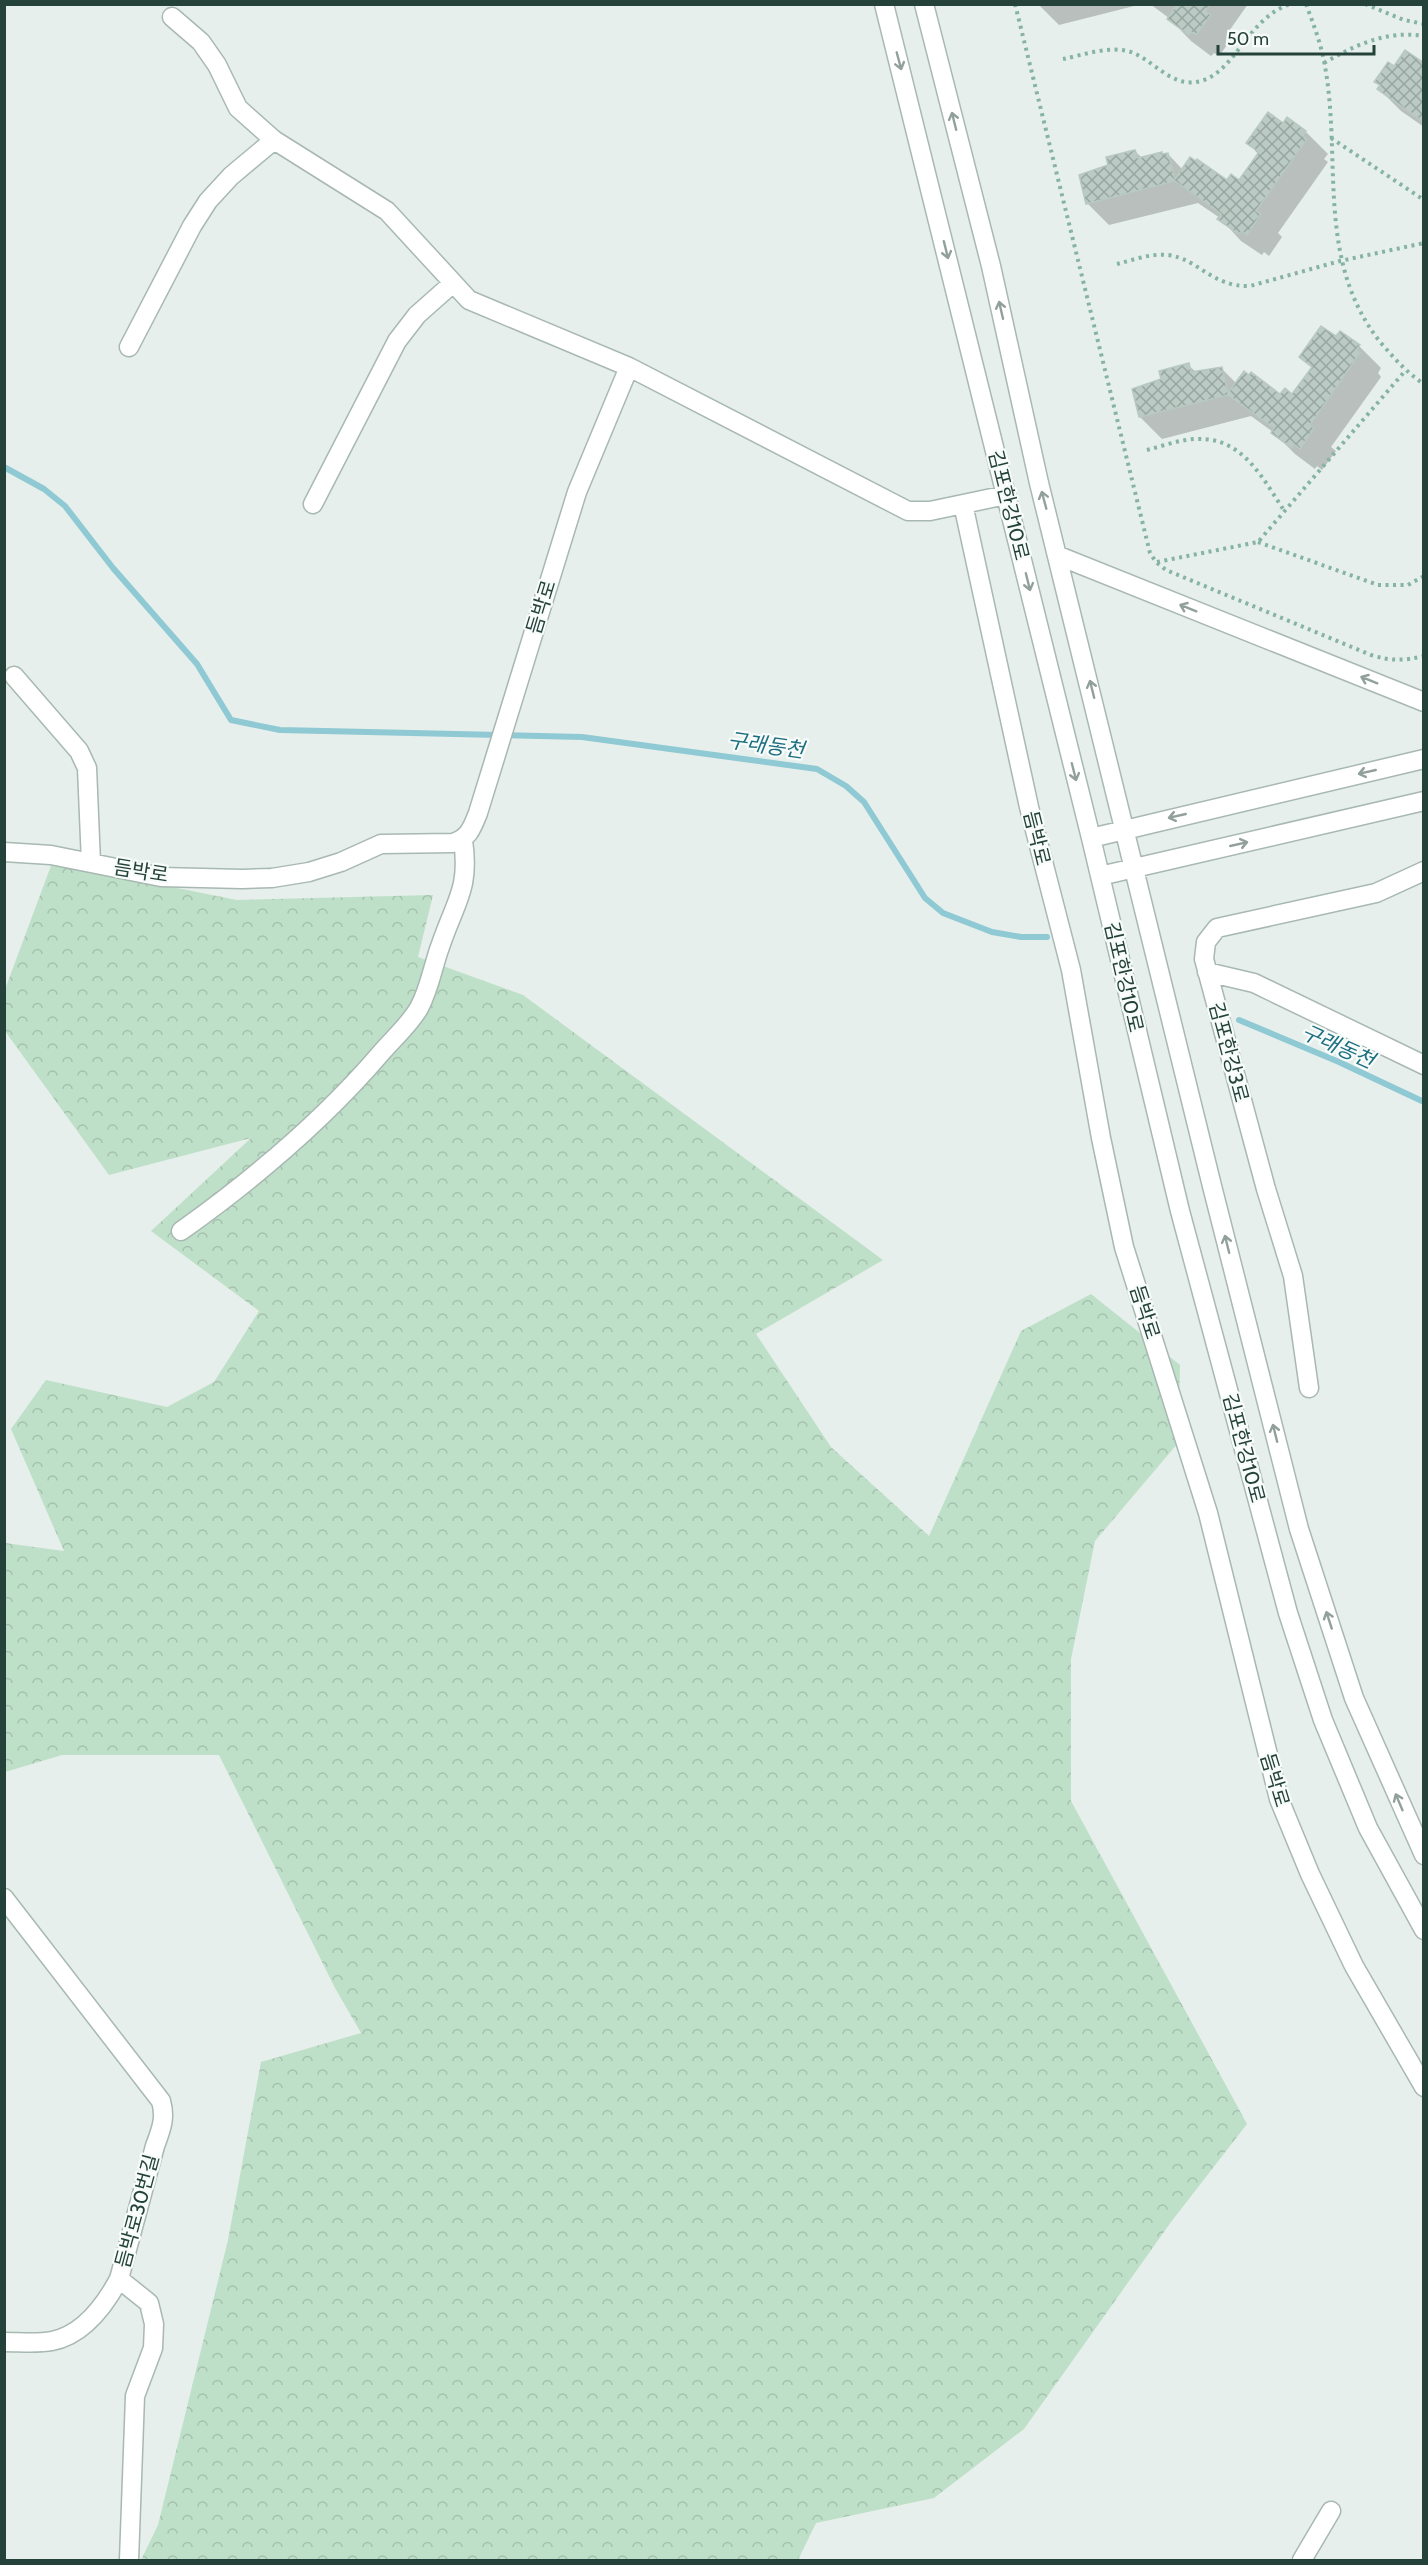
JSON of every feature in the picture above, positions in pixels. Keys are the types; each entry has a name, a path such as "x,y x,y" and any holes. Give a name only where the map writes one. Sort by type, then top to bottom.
{"street":[{"name":"김포한강10로","path":"884,4 1091,838 1180,1211 1288,1613 1323,1720 1364,1817 1424,1930"},
{"name":"김포한강10로","path":"924,4 991,266 1215,1198 1299,1529 1354,1698 1424,1855"},
{"path":"171,16 201,42 217,65 238,108 274,140 387,211 469,300 629,366 908,511 930,511 1006,495"},
{"path":"129,347 192,226 208,201 231,176 274,140"},
{"path":"313,504 397,341 417,315 452,284"},
{"name":"듬박로","path":"4,852 51,855 161,877 272,878 309,872 341,862 381,844 453,843 463,840 478,813 578,492 629,366"},
{"name":"듬박로","path":"963,504 1029,807 1071,970 1101,1138 1124,1247 1208,1513 1279,1798 1310,1874 1354,1966 1424,2087"},
{"path":"1059,556 1424,702"},
{"name":"듬박로","path":"15,676 79,751 87,768 91,863"},
{"path":"1091,838 1424,759"},
{"path":"1100,876 1424,801"},
{"path":"181,1231 295,1143 346,1094 417,1011 426,994 441,944 460,901 467,867 463,840"},
{"name":"김포한강3로","path":"1309,1388 1293,1276 1266,1188 1204,958 1206,942 1217,928 1376,892 1424,871"},
{"path":"1208,972 1254,983 1424,1065"},
{"name":"듬박로30번길","path":"4,1898 161,2101 164,2112 163,2124 119,2279 149,2303 154,2324 153,2348 135,2396 129,2560"},
{"path":"4,2342 51,2341 69,2335 108,2299 119,2279"},
{"path":"1302,2560 1331,2511"}],"path":[{"path":"1015,4 1150,553 1166,570 1371,655 1387,660 1405,661 1424,656"},
{"path":"1063,59 1118,50 1131,52 1175,80 1190,83 1202,81 1225,64 1263,19 1290,4"},
{"path":"1306,4 1324,63 1340,261 1362,315 1405,371 1424,384"},
{"path":"1365,4 1404,20 1423,24"},
{"path":"1324,63 1350,48 1392,34 1424,36"},
{"path":"1331,138 1424,200"},
{"path":"1117,264 1167,255 1179,258 1218,281 1234,287 1250,286 1340,261 1424,243"},
{"path":"1258,542 1405,371"},
{"path":"1147,450 1197,439 1230,445 1255,468 1284,512"},
{"path":"1156,562 1258,542 1378,585 1408,585 1424,576"}],"green space":[{"path":"52,863 237,900 433,895 418,957 523,995 883,1260 756,1334 831,1447 929,1536 1021,1331 1091,1294 1180,1365 1178,1443 1095,1541 1071,1659 1071,1801 1247,2124 1171,2222 1024,2429 934,2498 816,2523 798,2560 141,2560 158,2525 228,2240 261,2062 361,2033 335,1988 219,1755 62,1755 5,1772 5,1543 64,1551 11,1429 46,1380 167,1407 214,1382 259,1311 151,1231 251,1138 109,1175 5,1031 4,992"}],"building":[{"path":"1177,4 1210,4 1206,11 1211,15 1196,35 1191,32 1189,35 1167,19"},
{"path":"1405,50 1424,63 1424,122 1377,89 1380,85 1374,82 1388,62 1394,66"},
{"path":"1268,112 1283,123 1287,117 1306,131 1303,136 1307,139 1256,211 1261,214 1247,235 1242,231 1239,234 1217,219 1221,214 1175,181 1086,204 1079,175 1108,165 1106,157 1135,150 1138,158 1162,152 1162,154 1168,153 1175,179 1190,157 1196,161 1197,159 1227,180 1231,174 1239,180 1259,152 1246,143"},
{"path":"1321,326 1336,336 1340,331 1360,345 1356,350 1360,353 1310,425 1314,428 1300,449 1295,445 1292,448 1271,433 1274,428 1228,395 1139,417 1132,389 1161,379 1159,371 1189,363 1191,372 1222,367 1228,393 1244,371 1249,375 1251,372 1280,394 1285,388 1292,394 1312,367 1299,357"}],"waterway":[{"path":"4,467 44,489 65,506 113,568 197,664 231,720 280,730 582,737 817,769 846,786 864,802 925,898 943,913 992,932 1021,937 1047,937"},
{"name":"구래동천","path":"1239,1020 1339,1062 1424,1102"}]}
